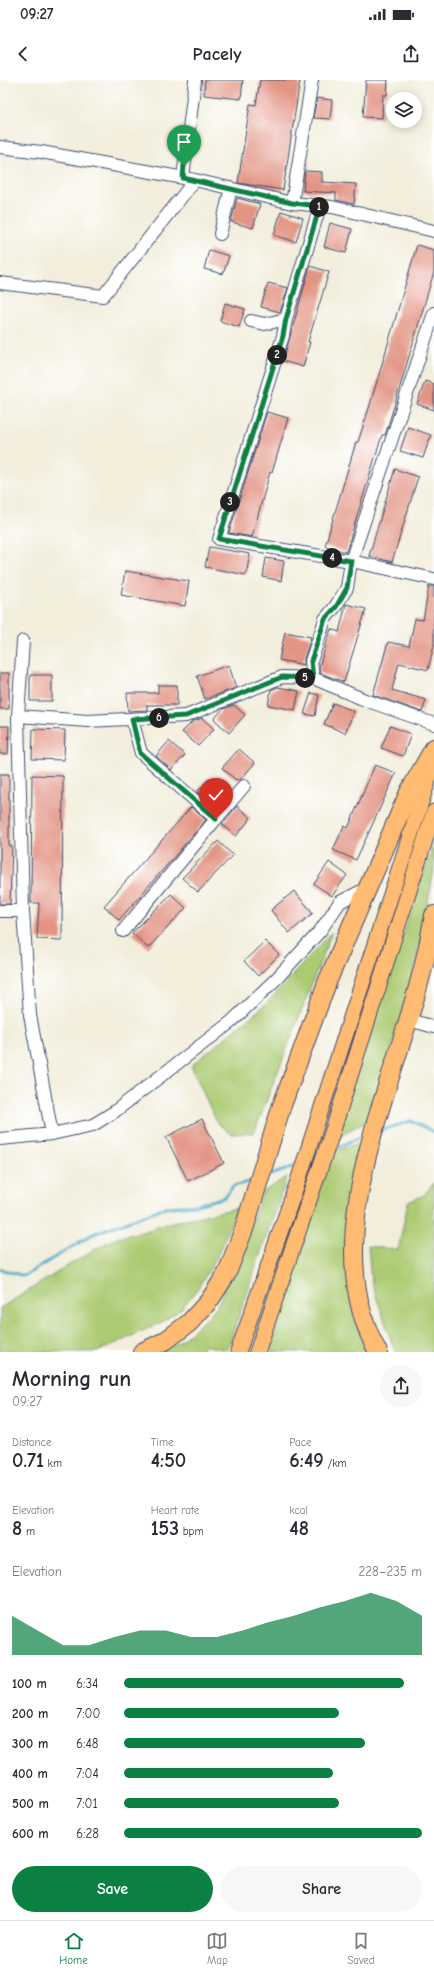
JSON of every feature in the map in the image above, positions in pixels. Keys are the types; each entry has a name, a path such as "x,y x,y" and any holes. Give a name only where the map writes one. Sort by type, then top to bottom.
{"highway":[{"path":"142,1352 178,1332 189,1323 209,1301 218,1288 234,1257 253,1201 281,1108 328,980 409,792 434,748"},
{"path":"378,1352 367,1329 361,1306 354,1260 357,1207 368,1151 409,1020 425,960 434,915"}],"main road":[{"path":"238,1352 298,1181 434,762"},
{"path":"257,1352 332,1133 434,812"}],"street":[{"path":"0,283 103,296 189,179 195,80"},
{"path":"292,203 312,80"},
{"path":"0,147 41,152 189,179 292,203 332,207 434,231"},
{"path":"220,234 231,188"},
{"path":"320,206 286,319 283,336 219,539 351,561 434,579"},
{"path":"313,678 311,661 323,624 347,588 351,561 434,313"},
{"path":"252,321 265,324 286,319"},
{"path":"23,641 18,716 23,911 30,1015 52,1134"},
{"path":"18,716 88,721 186,716 282,677 313,678 364,700 434,722"},
{"path":"132,719 140,753 216,819"},
{"path":"123,931 244,786"},
{"path":"0,1139 52,1134 93,1125 114,1112 231,1022 277,978 320,931 340,902 369,887"},
{"path":"0,911 23,911"},
{"path":"409,1020 434,1028"}],"green space":[{"path":"434,843 434,871 410,991 368,1121 335,1137"},
{"path":"332,932 254,1133 231,1134 217,1123 191,1066 266,1004"},
{"path":"362,1142 351,1303 360,1334 369,1352 270,1352 329,1153"},
{"path":"287,1177 227,1350 203,1345 201,1352 161,1352 192,1332 217,1306 263,1192"},
{"path":"434,1183 434,1352 395,1352 371,1281 368,1246 398,1250 408,1202 424,1195"},
{"path":"237,1208 217,1257 198,1288 180,1310 160,1323 97,1352 0,1352 0,1308 82,1257 116,1238 147,1231 159,1225"}],"building":[{"path":"205,80 243,80 241,99 204,95"},
{"path":"260,80 300,80 283,190 238,183 250,104 256,105"},
{"path":"366,80 388,80 387,92 386,95 383,95 382,118 363,117"},
{"path":"317,98 332,100 330,119 313,118"},
{"path":"305,171 322,172 322,182 356,184 354,204 336,200 336,193 303,191"},
{"path":"237,198 260,204 253,228 231,222"},
{"path":"281,211 303,218 296,242 274,235"},
{"path":"330,223 352,229 346,253 324,247"},
{"path":"417,245 434,250 434,272 385,435 382,435 346,552 325,546 356,442 358,442 370,405"},
{"path":"209,250 229,256 223,274 204,269"},
{"path":"310,266 329,272 308,342 310,342 303,367 283,361"},
{"path":"268,283 288,288 280,312 261,307"},
{"path":"225,303 245,309 239,327 220,321"},
{"path":"425,381 434,384 434,410 417,404"},
{"path":"267,412 288,418 272,473 270,472 252,537 229,533"},
{"path":"408,427 431,435 423,458 400,451"},
{"path":"395,469 418,477 392,562 369,556"},
{"path":"209,547 250,554 246,575 205,567"},
{"path":"266,558 284,561 281,581 263,577"},
{"path":"125,571 189,581 185,606 121,595"},
{"path":"429,586 434,586 434,645 428,670 399,663 392,690 426,700 422,712 373,695 388,642 409,646 415,619 423,620"},
{"path":"346,604 366,609 344,682 320,673 319,667 331,629 339,632"},
{"path":"285,632 311,637 304,659 304,665 279,660"},
{"path":"229,665 236,688 205,699 197,676"},
{"path":"0,673 9,673 9,709 0,709"},
{"path":"30,675 52,675 52,701 30,701"},
{"path":"158,685 177,685 177,705 147,705 147,710 128,711 127,693 158,693"},
{"path":"278,687 299,691 295,710 268,705 271,690"},
{"path":"311,693 319,695 315,716 304,714"},
{"path":"333,703 354,711 345,733 324,724"},
{"path":"234,705 245,715 229,733 214,719 223,709"},
{"path":"202,718 214,729 198,746 182,732 192,722"},
{"path":"0,726 9,726 8,754 0,754"},
{"path":"390,726 411,734 403,756 381,748"},
{"path":"33,729 65,730 64,760 32,759"},
{"path":"169,741 185,755 171,770 156,756"},
{"path":"239,749 255,763 239,781 222,768"},
{"path":"375,765 396,773 356,860 333,850 344,826 348,828"},
{"path":"0,774 9,774 9,846 12,846 10,904 0,904"},
{"path":"32,775 63,776 62,940 37,939 39,903 31,903"},
{"path":"210,778 226,792 213,806 197,792"},
{"path":"237,806 251,818 236,836 222,824"},
{"path":"191,807 206,820 119,920 104,906"},
{"path":"218,841 233,855 198,892 182,878"},
{"path":"329,862 347,875 332,896 314,884"},
{"path":"294,891 313,913 289,933 271,910"},
{"path":"171,894 186,908 148,948 132,933"},
{"path":"265,941 279,955 258,976 244,961"},
{"path":"202,1119 224,1163 188,1181 166,1137"}],"waterway":[{"path":"380,1131 411,1121 434,1132"},
{"path":"332,1150 365,1135"},
{"path":"266,1177 298,1165"},
{"path":"0,1269 24,1276 93,1234 166,1207 197,1205 225,1197 233,1186 253,1181"}],"route":[{"path":"184,166 183,178 292,203 320,206 298,284 286,319 283,336 237,476 219,539 351,561 347,588 336,607 325,619 311,661 313,678 282,677 186,716 132,719 140,753 216,819"}]}
